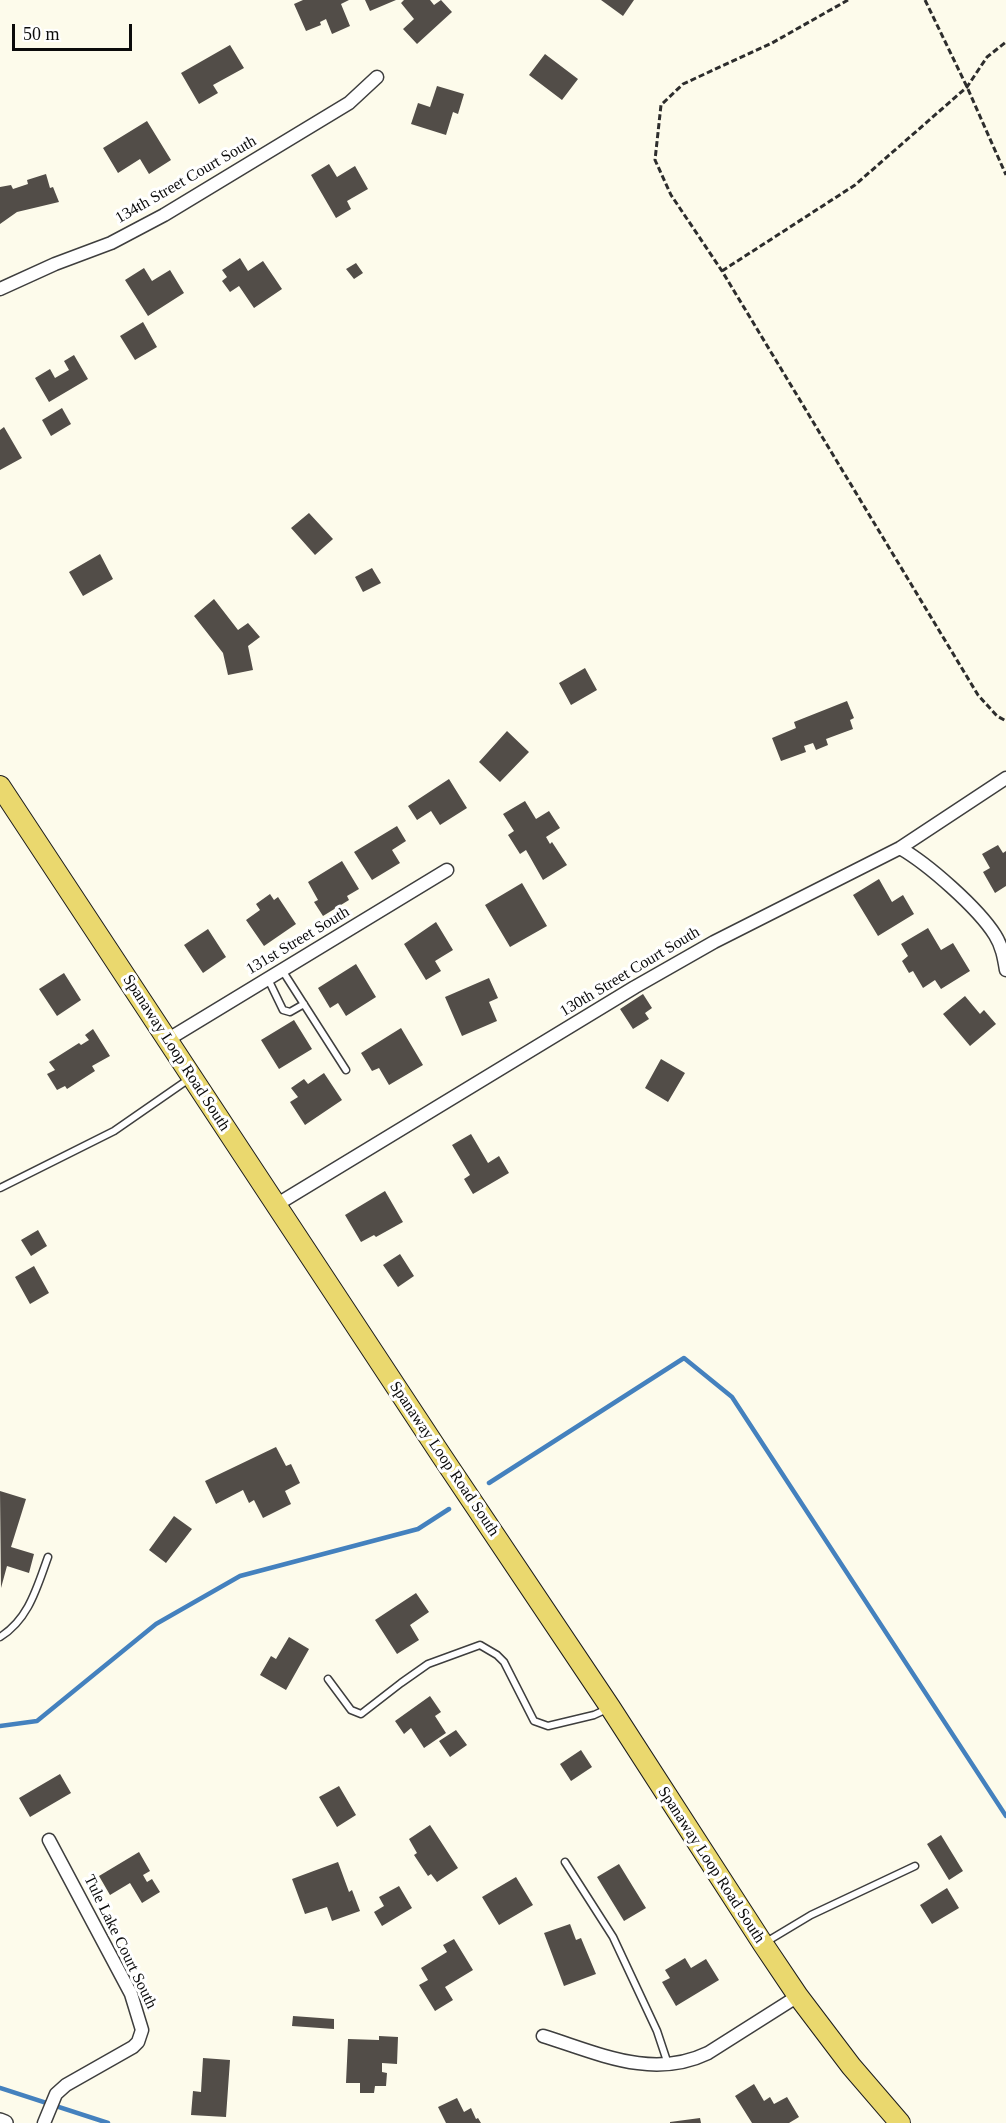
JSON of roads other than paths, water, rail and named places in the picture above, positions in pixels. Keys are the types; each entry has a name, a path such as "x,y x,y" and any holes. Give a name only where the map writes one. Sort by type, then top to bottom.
{"main road":[{"name":"Spanaway Loop Road South","path":"0,786 610,1707 762,1944 851,2066 900,2123"}],"street":[{"name":"134th Street Court South","path":"0,289 55,264 111,243 164,215 349,103 377,77"},
{"name":"130th Street Court South","path":"276,1205 645,981 714,942 900,848 1006,778"},
{"path":"900,848 916,857 982,918 996,936 1003,952 1006,970"},
{"name":"131st Street South","path":"167,1040 447,870"},
{"name":"Tule Lake Court South","path":"45,2120 55,2097 66,2085 133,2047 138,2042 142,2030 141,2020 131,1994 49,1840"},
{"path":"543,2036 620,2060 655,2066 669,2065 696,2059 708,2053 798,1996"},
{"path":"0,2121 5,2123"}],"lane":[{"path":"282,970 346,1070"},
{"path":"268,979 283,1010 290,1012 304,1004"},
{"path":"0,1188 114,1131 192,1077"},
{"path":"0,1637 9,1632 29,1609 48,1557"},
{"path":"328,1679 351,1710 361,1714 429,1664 480,1645 504,1662 534,1721 548,1726 594,1715 610,1707"},
{"path":"565,1862 613,1936 657,2031 669,2065"},
{"path":"762,1944 811,1915 915,1866"}],"waterway":[{"path":"489,1483 684,1358 732,1397 1006,1816"},
{"path":"0,1726 37,1721 156,1624 240,1576 418,1529 449,1509"},
{"path":"0,2088 108,2123"}]}
